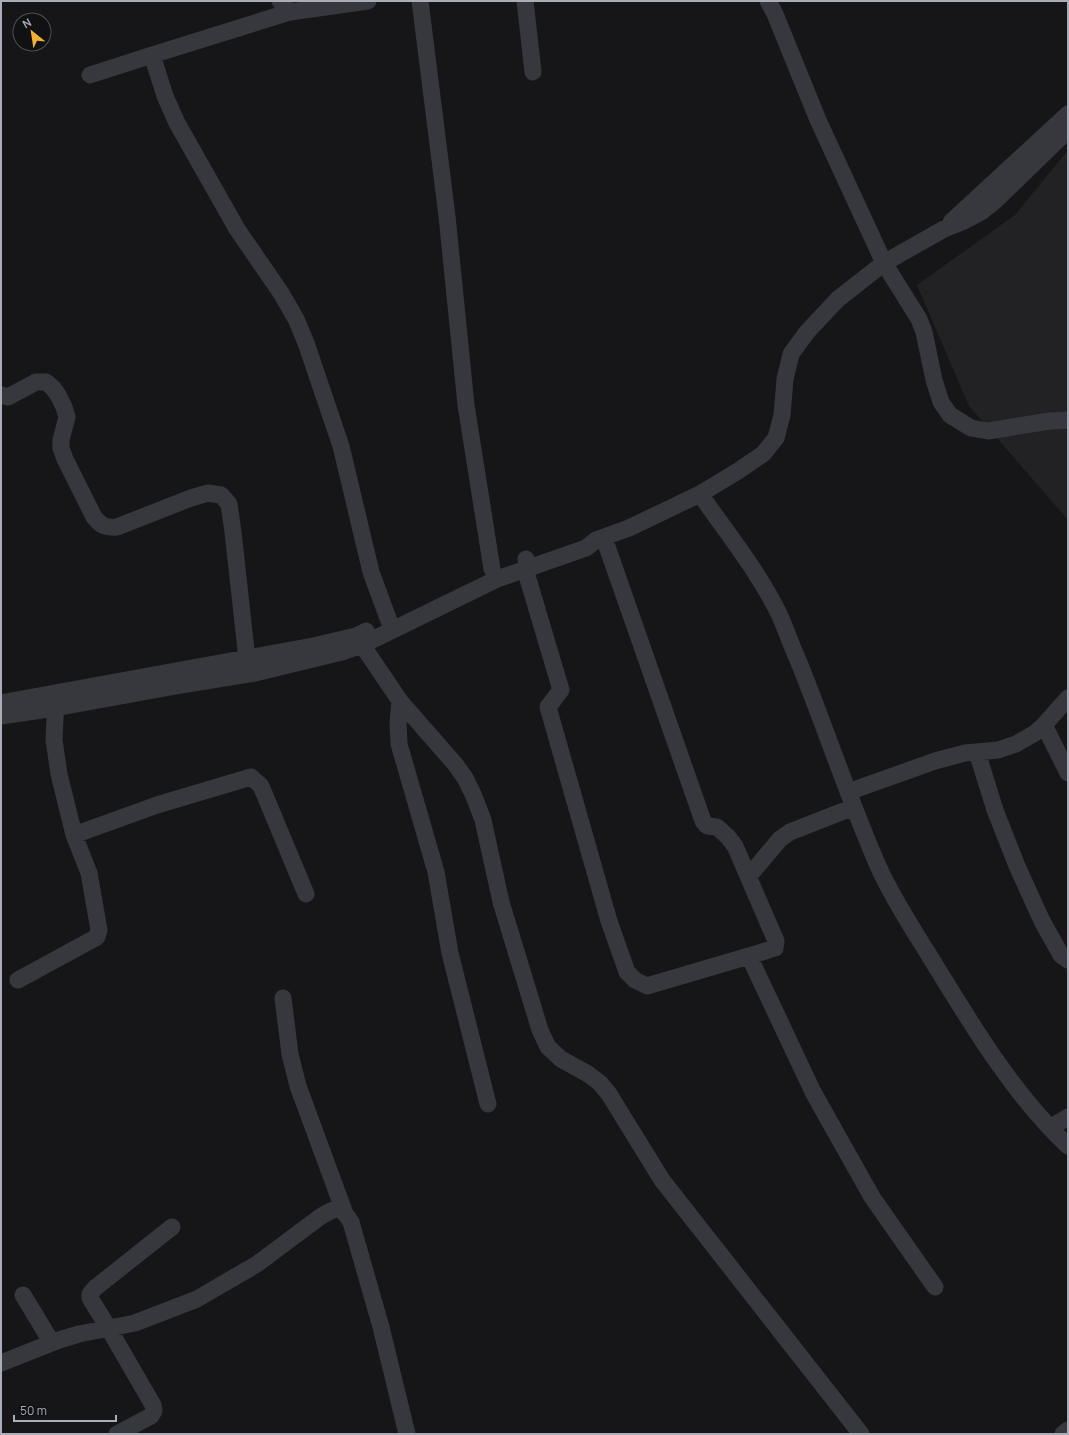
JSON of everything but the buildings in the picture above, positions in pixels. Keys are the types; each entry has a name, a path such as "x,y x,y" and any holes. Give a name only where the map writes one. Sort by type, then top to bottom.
{"street":[{"path":"90,75 152,55 285,6 368,1"},
{"path":"420,1 447,216 466,405 492,569"},
{"path":"525,1 533,72"},
{"path":"768,1 775,14 818,120 884,263 919,319 924,332 934,380 941,402 950,415 971,428 988,431 1050,421 1068,420"},
{"path":"152,55 165,96 177,123 237,229 281,293 296,319 341,446 371,572 392,625"},
{"path":"1,703 56,700 176,686 255,673 342,652 359,640 497,579 526,563 584,538 600,539 629,528 700,494 763,454 776,438 782,414 785,379 791,354 807,332 838,299 884,263 944,229 964,222 981,212 996,200 1015,171 1068,114"},
{"path":"1015,171 1068,130"},
{"path":"1,395 8,396 36,382 46,382 53,388 64,407 67,417 61,440 61,448 64,459 94,517 100,525 108,528 117,527 191,498 208,493 221,495 229,504 247,659"},
{"path":"700,494 750,564 778,614 818,709 851,799 880,870 905,916 978,1036 1024,1097 1050,1128 1068,1146"},
{"path":"526,563 528,579 561,690 548,707 609,921 627,972 635,980 647,986 775,948 776,941 740,854 728,837 717,826 706,826 703,821 600,539"},
{"path":"392,625 492,569 526,563"},
{"path":"1,716 56,700 247,659 313,646 359,640"},
{"path":"359,640 400,701 455,764 465,778 473,794 483,820 503,909 540,1030 548,1047 560,1060 588,1074 600,1083 609,1094 662,1180 861,1434"},
{"path":"749,876 760,861 780,839 790,832 851,799 935,761 965,753 998,750 1016,744 1035,733 1068,698"},
{"path":"18,980 90,942 98,925 88,873 74,835 56,760 54,740 56,700"},
{"path":"400,701 398,723 399,744 436,872 450,953 488,1104"},
{"path":"1044,725 1068,773"},
{"path":"977,752 995,810 1017,866 1042,921 1061,955 1068,960"},
{"path":"74,835 157,804 251,777 261,786 306,894"},
{"path":"749,956 813,1092 824,1112 872,1197 935,1287"},
{"path":"283,998 290,1054 298,1086 344,1212 351,1222 381,1327 407,1434"},
{"path":"1050,1128 1068,1117"},
{"path":"1,1363 52,1343 80,1334 135,1324 197,1299 257,1264 330,1211 338,1209 344,1212"},
{"path":"117,1434 151,1416 154,1411 153,1405 90,1298 90,1294 95,1288 172,1227"},
{"path":"23,1295 52,1343"},
{"path":"1063,1434 1068,1430"}],"shaded area":[{"path":"1068,150 1068,520 969,406 917,285 1015,215"}]}
